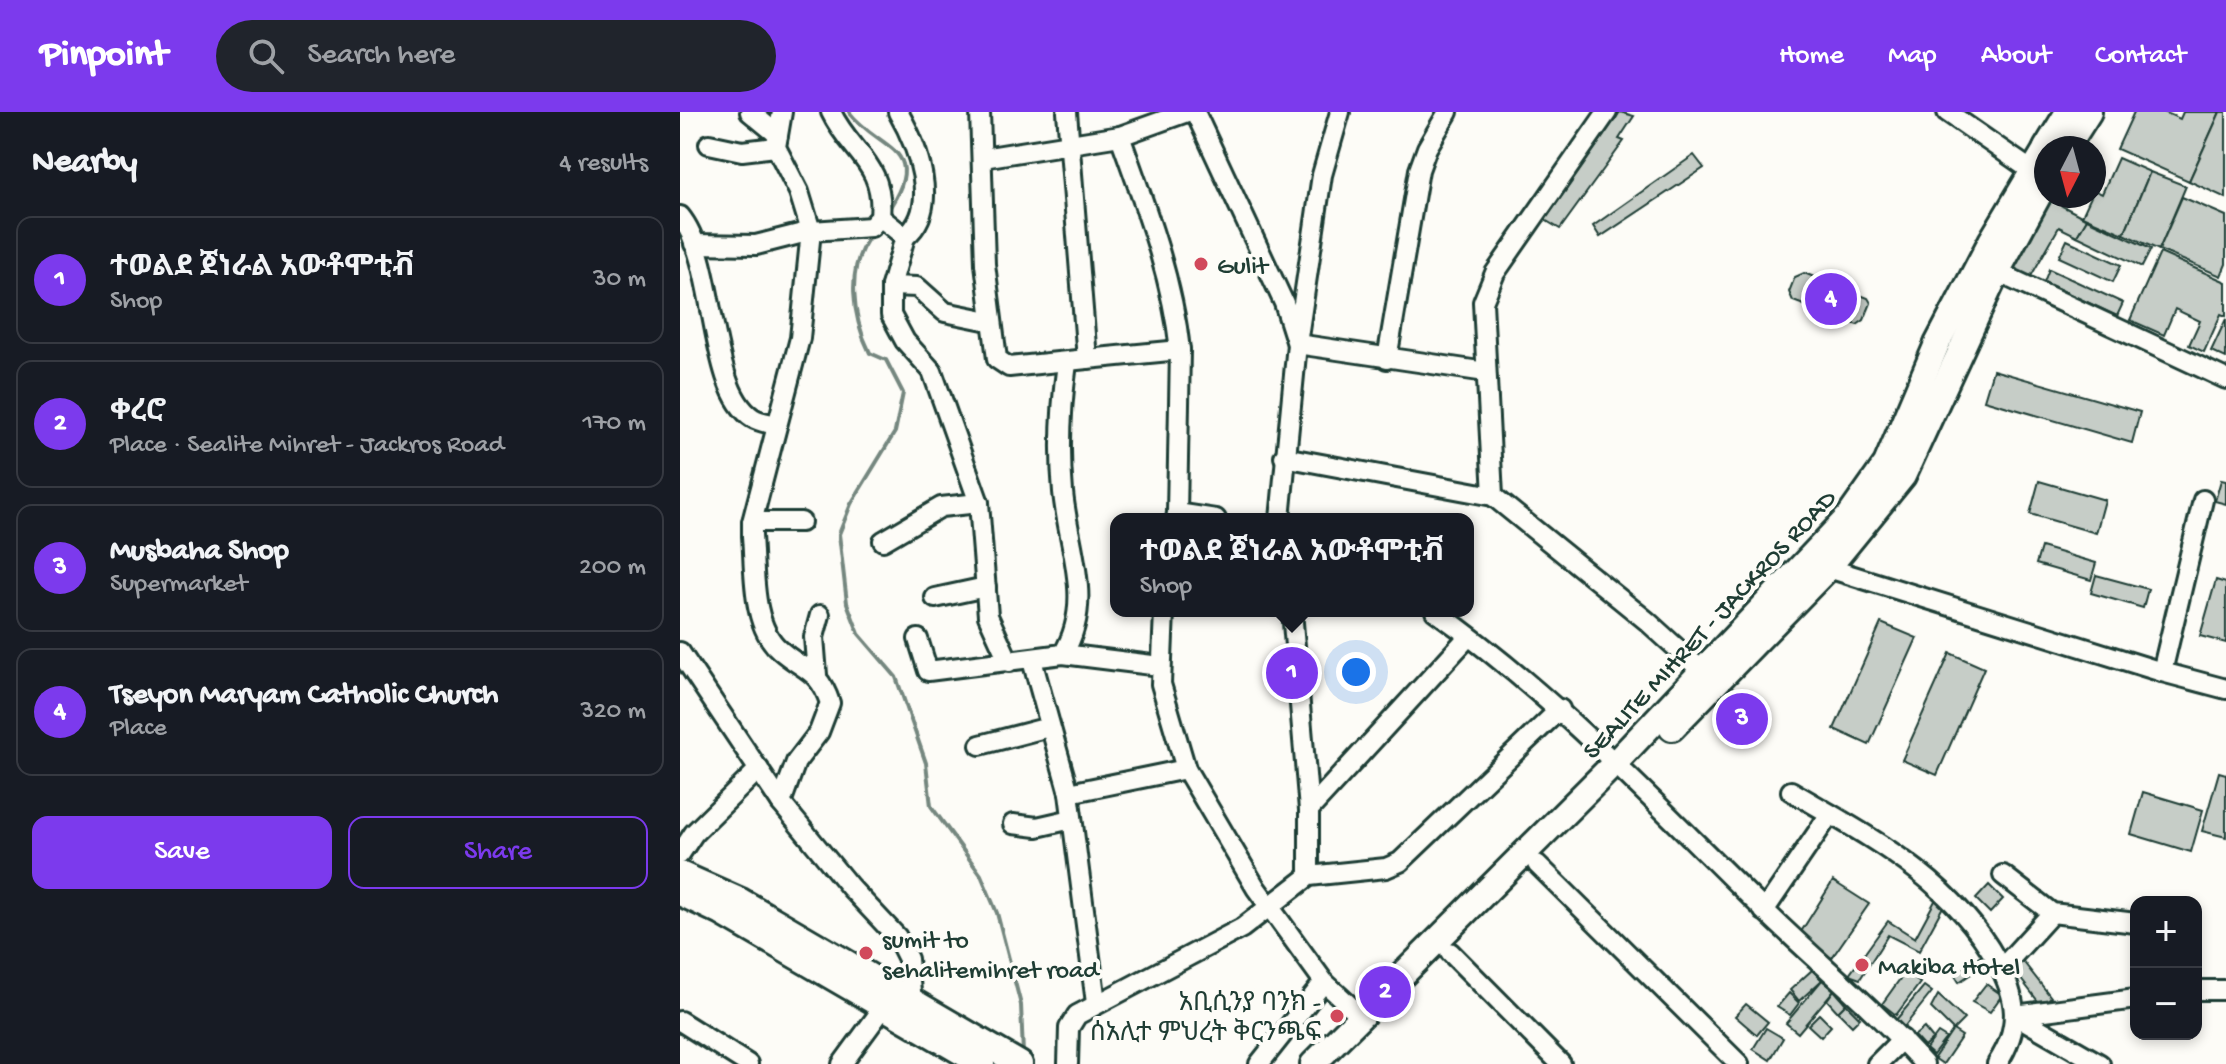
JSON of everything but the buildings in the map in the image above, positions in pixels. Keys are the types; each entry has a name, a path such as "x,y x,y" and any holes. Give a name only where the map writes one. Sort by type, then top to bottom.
{"main road":[{"name":"SEALITE MIHRET - JACKROS ROAD","path":"2053,136 2068,112"},
{"path":"2074,136 2089,112"},
{"name":"SEALITE MIHRET - JACKROS ROAD","path":"1313,1064 1622,768 1703,672 1825,544 1868,492 1948,349 1991,241 2034,183"},
{"path":"1336,1064 1537,864 1622,768 1828,568 1903,476 1948,349 1997,272 2034,187"},
{"path":"680,874 741,901 830,964 883,1008 982,1064"},
{"path":"680,894 912,1002 1015,1061"}],"street":[{"path":"750,112 777,141 804,202 811,231 800,338 752,522 763,624 780,650 817,675"},
{"path":"777,141 782,112"},
{"path":"831,112 873,169 892,227 891,315 905,341 932,371 979,503 988,616 1009,662"},
{"path":"694,244 756,245 811,231 892,227 919,219 922,173 913,137 898,112"},
{"path":"980,112 989,321 997,359 1002,365 1067,363 1180,350"},
{"path":"1067,112 1087,359"},
{"path":"983,158 1120,136 1187,112"},
{"path":"1195,112 1284,303 1297,344"},
{"path":"1280,513 1297,344 1322,175 1340,112"},
{"path":"1387,359 1419,170 1427,148 1448,112"},
{"path":"1947,112 2034,173"},
{"path":"1493,496 1483,302 1495,273 1599,115"},
{"path":"1120,136 1157,241 1177,324 1180,350 1176,513"},
{"path":"709,144 742,151 777,141"},
{"path":"680,216 694,244 722,363 736,396 754,419 776,425"},
{"path":"1997,272 2226,379"},
{"path":"891,286 917,287 945,312 989,321"},
{"path":"1297,344 1486,372"},
{"path":"1063,654 1075,627 1080,598 1078,570 1063,494 1062,401 1067,363"},
{"path":"1284,457 1391,480 1493,496 1647,621 1703,672"},
{"path":"2162,672 2203,500"},
{"path":"883,541 941,507 979,503"},
{"path":"752,522 801,522"},
{"path":"1828,568 2226,689"},
{"path":"935,598 986,587"},
{"path":"781,803 796,762 827,716 830,703 817,675 814,637 820,615"},
{"path":"1164,617 1160,666 1168,712 1186,769 1256,888 1272,906 1324,982 1361,1016"},
{"path":"1293,617 1309,810 1309,876"},
{"path":"1443,617 1560,709 1764,911 1902,1039 1924,1064"},
{"path":"1309,810 1468,637"},
{"path":"918,639 928,671 1063,654 1160,666"},
{"path":"680,652 781,803 850,887 897,937 908,959 912,1002"},
{"path":"1032,660 1069,793 1096,1003"},
{"path":"1068,1064 1069,1028 1077,1015 1231,934 1309,876 1386,868 1400,862 1560,709"},
{"path":"980,745 1049,727"},
{"path":"680,854 709,816 759,769"},
{"path":"1069,793 1186,769"},
{"path":"1791,791 1865,833 1935,883 1981,933 2016,1000 2004,1054 1997,1064"},
{"path":"1764,911 1830,814"},
{"path":"1013,824 1037,827 1072,819"},
{"path":"1537,864 1739,1064"},
{"path":"2003,875 2052,913 2130,922"},
{"path":"2001,969 2052,913"},
{"path":"1450,952 1561,1064"},
{"path":"1259,1064 1324,982"},
{"path":"2202,990 2226,990"},
{"path":"2015,1015 2130,1000"},
{"path":"842,1064 883,1008"},
{"path":"2015,1015 2100,1064"},
{"path":"680,1021 748,1064"},
{"path":"1877,1064 1902,1039"}],"waterway":[{"path":"849,112 896,152 902,162 904,175 899,191 886,213"},
{"path":"872,234 863,247 855,276 859,324 870,353 886,360 903,393 895,432 851,504 839,534 847,603 859,634 896,677 926,763 931,806 981,875 997,913 1021,1005 1023,1054"}],"place":[{"name":"Gulit","path":"1201,264"},
{"name":"Tseyon Maryam Catholic Church","path":"1831,299"},
{"name":"ተወልደ ጀነራል አውቶሞቲቭ","path":"1292,673"},
{"name":"Musbaha Shop","path":"1742,719"},
{"name":"sumit to sehalitemihret road","path":"866,953"},
{"name":"Makiba Hotel","path":"1862,965"},
{"name":"ቀረሮ","path":"1385,992"},
{"name":"አቢሲንያ ባንክ - ሰአሊተ ምህረት ቅርንጫፍ","path":"1337,1016"}]}
